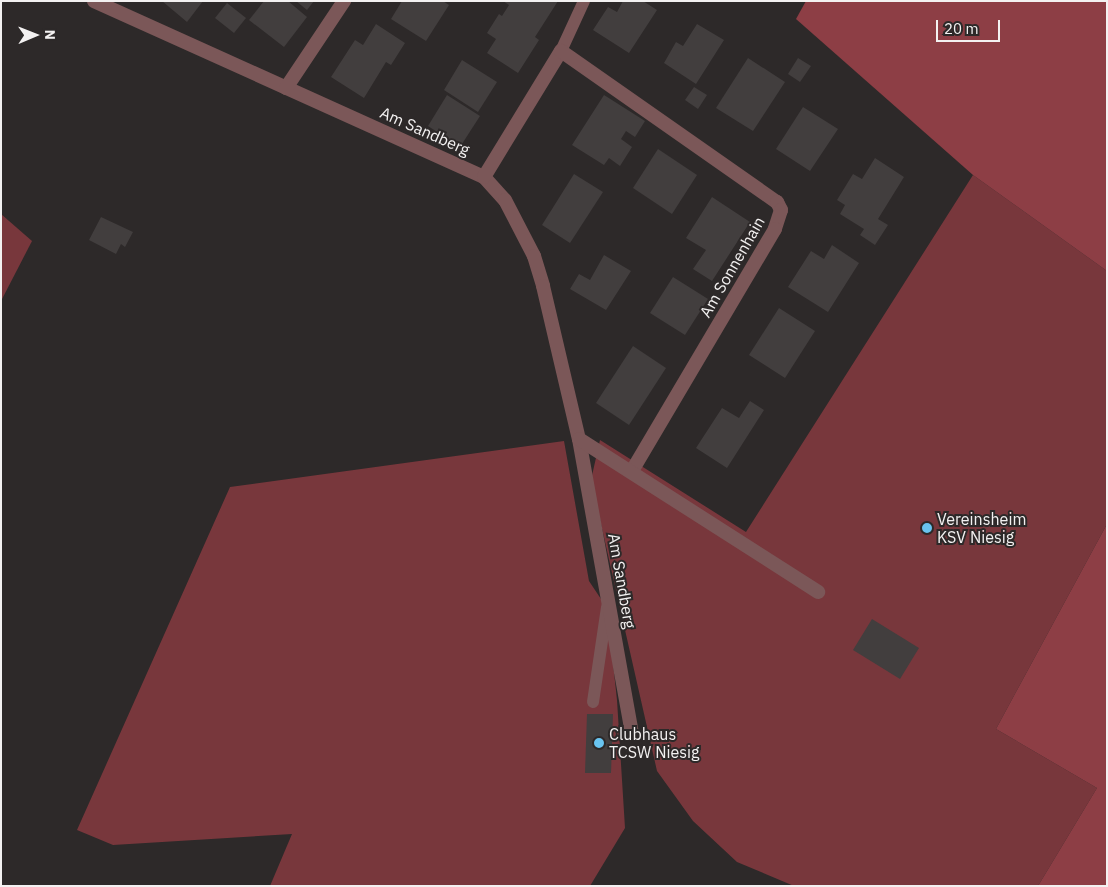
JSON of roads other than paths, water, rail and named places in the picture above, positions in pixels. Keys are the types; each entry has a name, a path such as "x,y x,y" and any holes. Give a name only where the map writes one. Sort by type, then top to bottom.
{"street":[{"name":"Am Sandberg","path":"94,1 484,177 505,200 534,256 579,439 630,729"},
{"path":"286,88 344,1"},
{"path":"484,177 561,51"},
{"name":"Am Sonnenhain","path":"561,51 767,194 781,210 775,228 632,470"},
{"path":"579,439 632,470 818,592"}],"lane":[{"path":"561,51 584,1"},
{"path":"594,702 607,600"}],"place":[{"name":"Vereinsheim KSV Niesig","path":"927,528"},
{"name":"Clubhaus TCSW Niesig","path":"599,743"}]}
